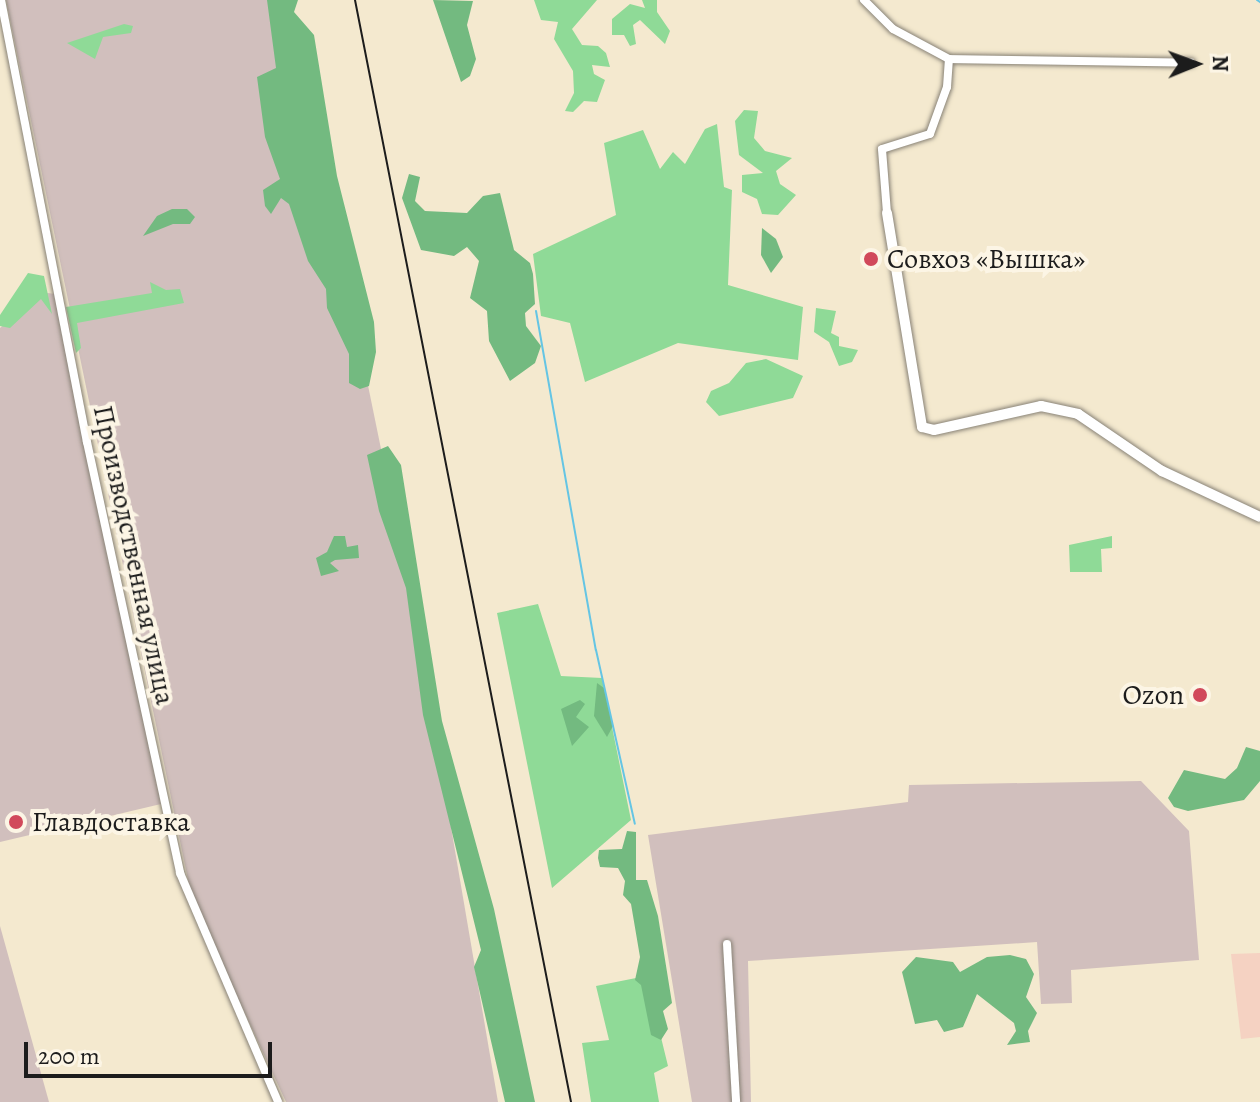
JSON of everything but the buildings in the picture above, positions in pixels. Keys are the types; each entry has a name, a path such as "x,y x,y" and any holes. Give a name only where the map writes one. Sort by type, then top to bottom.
{"street":[{"name":"Производственная улица","path":"1,0 87,442 180,873 278,1102"},
{"path":"864,0 893,29 949,59 1191,63"},
{"path":"949,59 947,87 930,134 882,149 887,213 922,427 934,430 1041,406 1078,414 1162,471 1260,517"},
{"path":"727,944 736,1102"}],"shaded area":[{"path":"6,0 289,0 413,605 498,1102 286,1102 192,899"},
{"path":"40,292 55,294 161,804 0,842 0,328"},
{"path":"1141,781 1189,831 1199,960 1071,970 1072,1003 1041,1004 1037,942 748,961 751,1102 692,1102 648,835 908,802 909,785"},
{"path":"0,926 49,1102 0,1102"},
{"path":"1260,953 1260,1037 1241,1039 1231,954"}],"green space":[{"path":"267,0 298,0 294,12 314,35 337,176 374,322 376,352 369,386 360,389 349,383 349,354 327,308 326,289 308,261 289,204 281,198 271,214 265,206 263,190 280,179 265,137 257,77 276,68"},
{"path":"433,0 473,1 467,25 476,59 470,76 461,82"},
{"path":"534,0 597,0 572,29 582,45 598,46 606,53 610,67 592,65 594,74 605,80 597,102 584,101 573,112 565,111 574,93 573,71 554,39 558,22 541,20"},
{"path":"642,0 657,0 657,12 670,31 665,44 640,20 633,25 636,44 630,46 624,35 612,35 612,19 630,4 645,8"},
{"path":"124,24 133,26 131,33 103,37 95,59 67,43"},
{"path":"744,110 758,111 754,138 765,151 792,158 776,171 780,184 796,195 778,215 762,214 757,199 742,192 742,175 763,173 739,155 735,121"},
{"path":"717,124 724,187 732,190 728,285 803,307 798,360 678,343 585,382 570,323 541,316 533,254 616,215 604,143 643,130 660,169 673,152 685,164 705,129"},
{"path":"409,174 420,177 415,201 425,211 467,213 483,196 500,193 514,250 530,263 533,274 535,304 525,313 526,326 541,346 535,363 510,381 489,341 487,311 470,298 479,261 467,247 454,256 421,250 402,198"},
{"path":"172,209 187,209 195,217 190,224 173,224 143,236 157,216"},
{"path":"762,228 776,239 783,257 771,273 761,255"},
{"path":"28,273 44,276 52,314 41,299 10,328 0,326 0,315"},
{"path":"150,282 166,290 180,289 184,303 77,323 81,348 76,353 66,307 152,293"},
{"path":"816,308 836,311 831,333 839,337 839,346 858,350 852,362 839,366 829,342 814,332"},
{"path":"766,359 803,376 793,398 719,416 706,402 711,391 729,383 746,363"},
{"path":"388,446 401,465 442,721 494,909 535,1102 505,1102 474,967 481,950 423,715 406,588 379,511 367,455"},
{"path":"334,536 345,536 347,547 358,545 359,558 335,560 330,563 339,571 321,576 316,558 327,552"},
{"path":"1112,536 1112,548 1101,549 1102,572 1070,572 1069,545"},
{"path":"538,604 561,676 602,678 631,820 552,888 497,613"},
{"path":"597,683 604,688 613,726 607,737 594,716"},
{"path":"580,700 585,704 576,717 589,727 572,746 561,709"},
{"path":"1246,747 1260,751 1260,781 1244,800 1188,811 1174,807 1168,798 1184,770 1225,779 1237,768"},
{"path":"627,831 636,832 636,880 647,880 658,916 672,1003 663,1011 668,1029 661,1040 651,1035 641,985 635,980 640,957 631,904 623,895 625,881 618,868 600,867 598,858 599,850 622,849"},
{"path":"1010,955 1026,959 1034,974 1026,997 1037,1013 1028,1031 1030,1042 1007,1045 1016,1031 1014,1023 977,994 963,1027 944,1032 937,1020 915,1024 902,972 916,957 953,962 960,972 987,957"},
{"path":"646,976 668,1066 654,1073 659,1102 591,1102 582,1043 609,1040 596,986"}],"waterway":[{"path":"536,311 596,650 635,824"}],"railway":[{"path":"355,0 571,1102"}],"place":[{"name":"Совхоз «Вышка»","path":"871,259"},
{"name":"Ozon","path":"1200,695"},
{"name":"Главдоставка","path":"16,822"}]}
